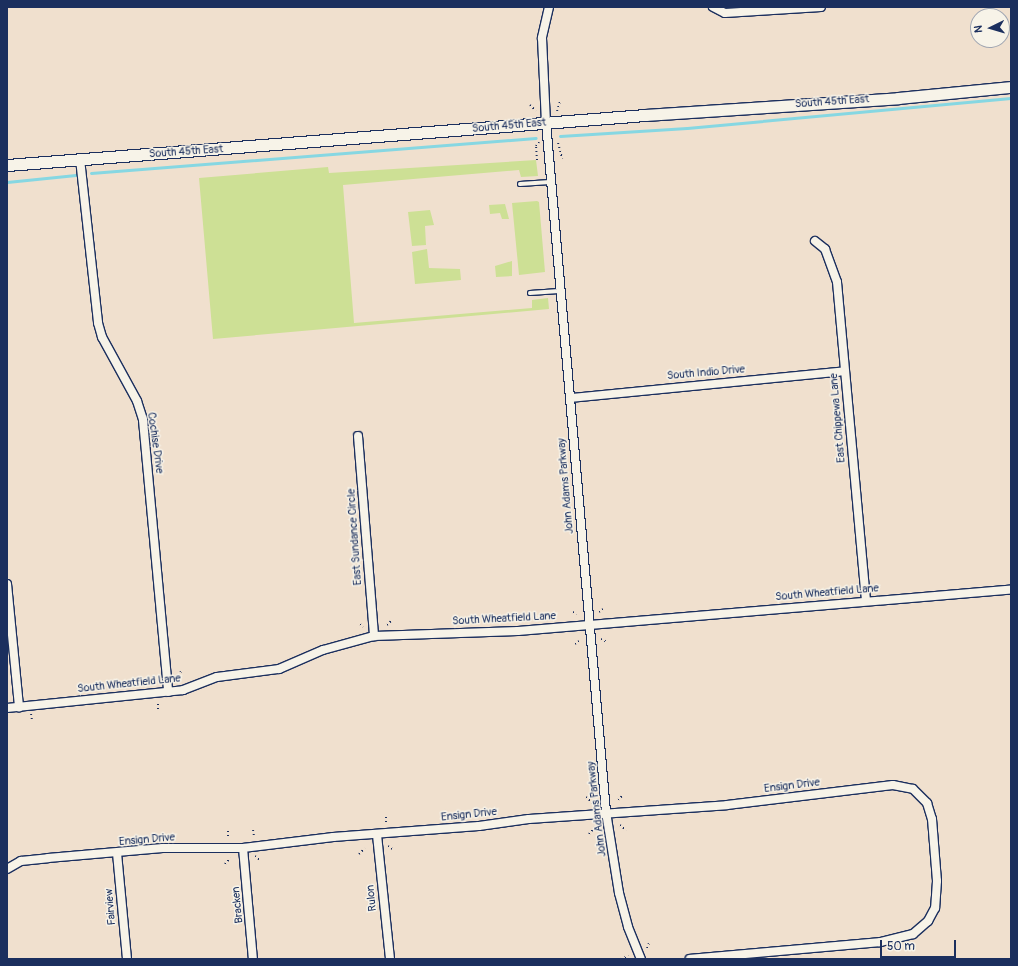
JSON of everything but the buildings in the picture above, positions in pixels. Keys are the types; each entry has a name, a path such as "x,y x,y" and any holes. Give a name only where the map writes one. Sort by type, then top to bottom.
{"main road":[{"name":"South 45th East","path":"7,165 546,122 898,98 1011,87"}],"street":[{"name":"John Adams Parkway","path":"549,7 542,38 550,182 559,291 571,398 606,812 620,893 628,927 641,959"},
{"path":"713,7 725,13 820,7"},
{"name":"Cochise Drive","path":"80,159 98,323 102,337 137,401 143,420 168,692"},
{"name":"East Chippewa Lane","path":"815,241 825,249 837,282 866,600"},
{"name":"South Indio Drive","path":"571,398 844,371"},
{"name":"East Sundance Circle","path":"358,436 374,636"},
{"path":"7,584 19,707"},
{"name":"South Wheatfield Lane","path":"7,708 184,690 217,677 279,669 323,650 374,636 518,631 866,600 1011,590"},
{"name":"Ensign Drive","path":"7,869 21,861 48,858 163,848 243,848 326,837 377,835 606,812 727,805 893,785 913,789 927,803 932,819 937,881 935,908 928,921 914,934 880,942 690,959"},
{"name":"Rulon","path":"377,835 390,959"},
{"name":"Bracken","path":"243,848 253,959"},
{"name":"Fairview","path":"117,853 127,959"}],"lane":[{"path":"520,184 550,182"},
{"path":"530,293 559,291"}],"path":[{"path":"557,111 560,102"},
{"path":"530,105 536,111"},
{"path":"537,160 536,146 539,141"},
{"path":"556,141 562,158"},
{"path":"599,612 603,609"},
{"path":"573,612 577,614"},
{"path":"387,625 391,621"},
{"path":"360,624 363,627"},
{"path":"602,639 607,642"},
{"path":"575,644 579,641"},
{"path":"179,676 182,671"},
{"path":"152,677 156,679"},
{"path":"158,704 158,709"},
{"path":"31,714 32,720"},
{"path":"618,800 622,796"},
{"path":"586,797 593,802"},
{"path":"386,817 386,825"},
{"path":"620,825 626,830"},
{"path":"589,834 595,827"},
{"path":"253,830 254,836"},
{"path":"228,831 228,839"},
{"path":"388,846 394,850"},
{"path":"358,854 365,848"},
{"path":"255,856 260,860"},
{"path":"225,864 230,858"},
{"path":"646,949 649,943"},
{"path":"621,959 628,956"}],"green space":[{"path":"536,160 538,176 521,177 519,170 343,185 354,323 532,308 532,300 548,298 549,309 213,339 199,178 328,167 329,173"},
{"path":"539,202 545,272 519,275 512,203"},
{"path":"505,204 509,219 502,219 500,213 490,214 489,205"},
{"path":"430,210 434,225 425,226 426,245 412,246 408,212"},
{"path":"427,249 429,268 460,269 461,280 415,284 412,252"},
{"path":"512,261 512,276 496,277 495,266"}],"waterway":[{"path":"560,136 687,128 1011,98"},
{"path":"91,173 536,138"},
{"path":"7,182 76,175"}]}
